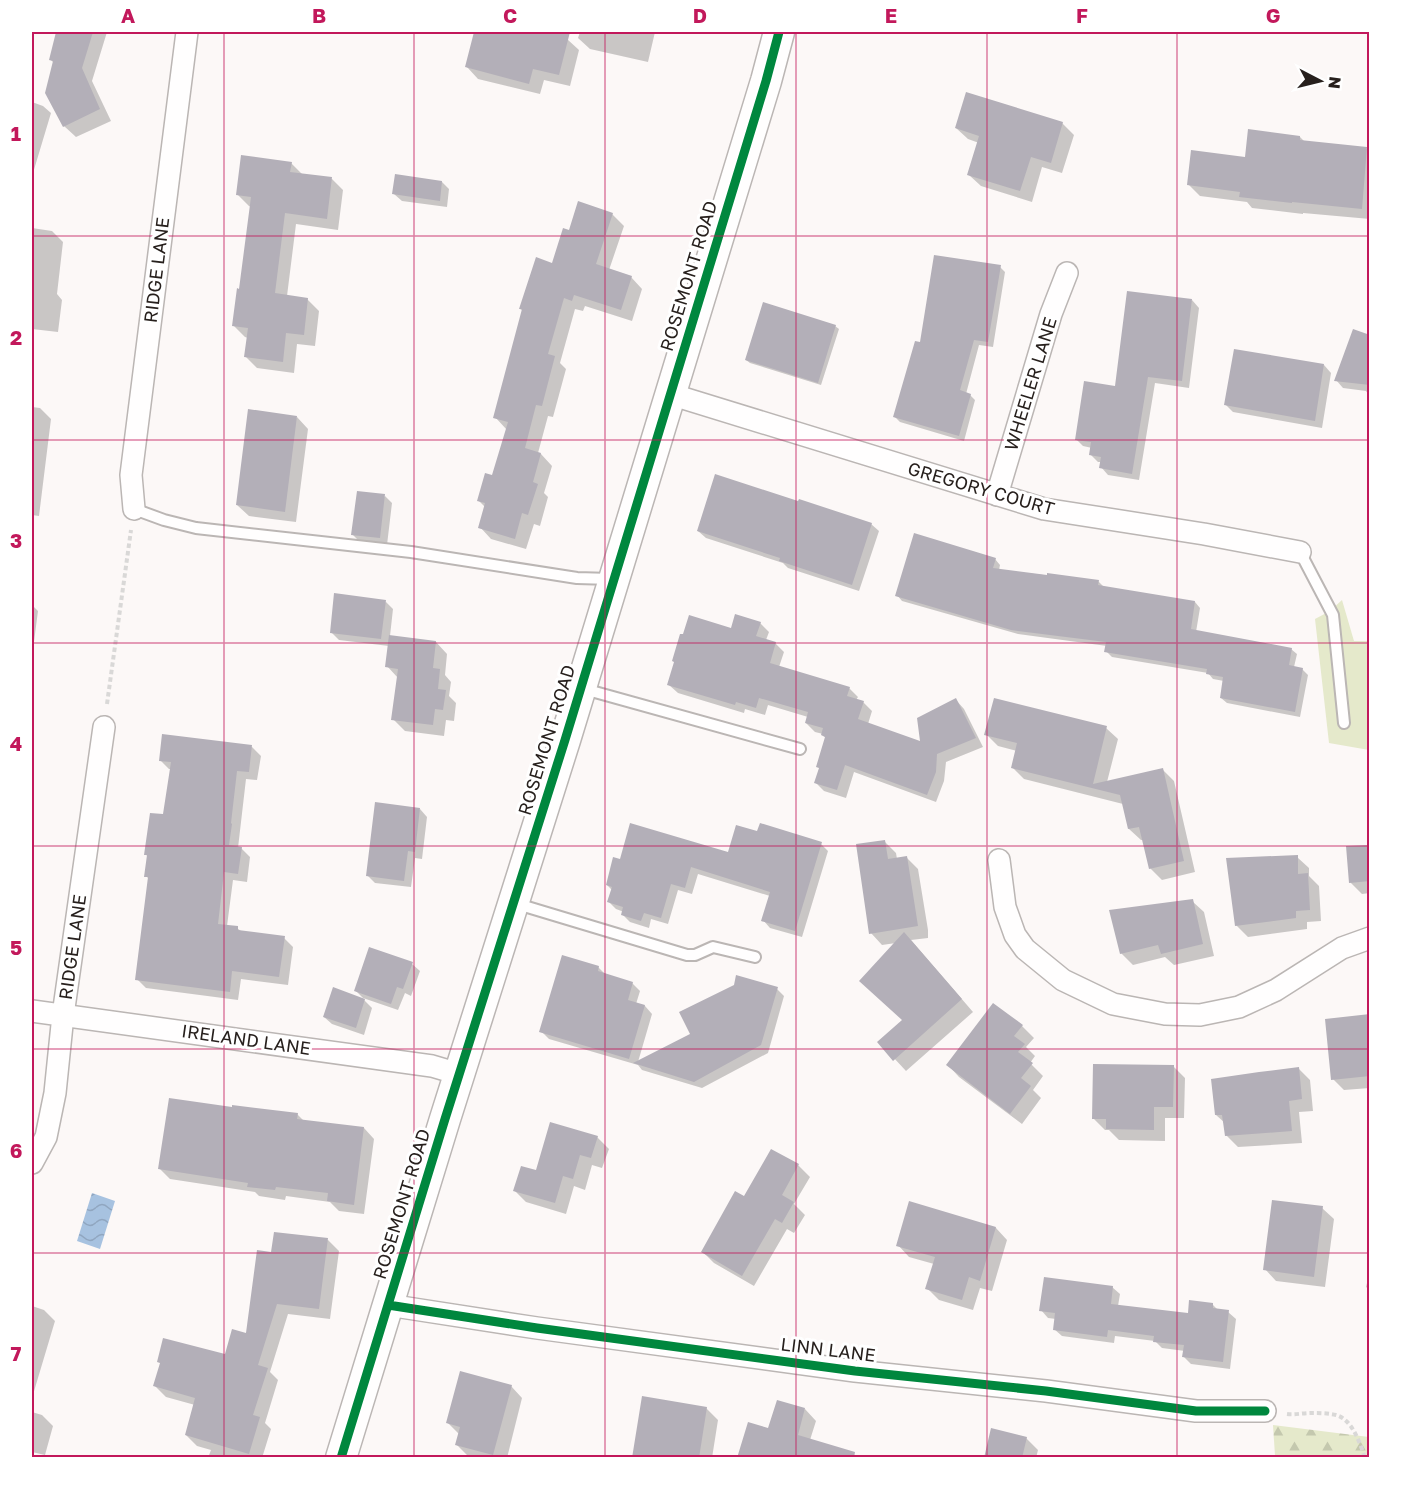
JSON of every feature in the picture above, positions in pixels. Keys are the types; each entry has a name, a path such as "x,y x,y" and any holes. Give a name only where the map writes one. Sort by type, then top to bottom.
{"main road":[{"name":"ROSEMONT ROAD","path":"341,1458 614,579 779,32"}],"street":[{"name":"RIDGE LANE","path":"134,508 131,475 187,32"},
{"name":"WHEELER LANE","path":"997,495 1051,314 1067,273"},
{"name":"GREGORY COURT","path":"670,394 1044,509 1204,534 1300,552"},
{"name":"RIDGE LANE","path":"32,1163 46,1137 55,1093 63,1015 104,728"},
{"path":"999,860 1005,907 1015,935 1025,949 1063,980 1113,1004 1165,1014 1200,1014 1239,1007 1276,990 1342,948 1370,938"},
{"name":"IRELAND LANE","path":"32,1011 432,1066 459,1074"},
{"name":"LINN LANE","path":"388,1305 559,1331 855,1371 1046,1391 1197,1411 1265,1411"}],"lane":[{"path":"134,508 164,520 196,528 411,552 577,578 614,579"},
{"path":"1300,552 1333,615 1344,723"},
{"path":"580,688 800,749"},
{"path":"514,903 687,955 695,955 713,947 755,957"}],"path":[{"path":"104,728 134,508"},
{"path":"1265,1411 1291,1415 1312,1413 1337,1415 1346,1420 1352,1429 1365,1458"}],"green space":[{"path":"1342,600 1354,641 1369,641 1369,750 1329,743 1315,619 1330,611"},
{"path":"1273,1425 1369,1437 1369,1457 1285,1458 1275,1456"}],"water":[{"path":"92,1193 115,1201 100,1249 77,1241"}],"building":[{"path":"56,32 93,32 82,68 100,109 63,127 45,93 53,61 49,60"},
{"path":"474,32 570,32 559,75 533,69 529,84 465,67"},
{"path":"966,92 1063,122 1051,163 1031,157 1020,191 967,175 979,136 955,128"},
{"path":"1248,129 1300,136 1300,140 1367,147 1362,209 1239,197 1240,192 1187,185 1191,150 1245,157"},
{"path":"241,155 292,162 290,172 332,177 327,219 285,213 275,293 308,298 304,335 286,333 283,362 244,357 248,328 232,326 251,197 236,195"},
{"path":"395,174 442,181 440,201 392,194"},
{"path":"578,201 613,213 596,264 632,276 621,310 574,295 572,301 564,298 548,354 555,356 542,406 536,405 525,448 541,453 533,482 538,484 528,515 522,513 515,539 478,528 485,503 477,501 485,473 492,475 508,422 493,418 522,309 519,309 536,257 552,263 563,228 569,230"},
{"path":"934,255 1001,265 988,342 974,340 960,390 971,394 959,436 893,417 915,341 920,342"},
{"path":"1127,291 1192,299 1182,381 1148,377 1132,474 1099,468 1101,457 1089,455 1091,442 1075,440 1084,381 1115,386"},
{"path":"763,302 836,325 818,383 745,360"},
{"path":"1353,329 1370,335 1370,385 1334,381"},
{"path":"1234,349 1324,364 1315,421 1224,405"},
{"path":"248,409 297,416 285,512 236,505"},
{"path":"715,474 872,523 852,585 779,561 780,558 697,531"},
{"path":"357,491 385,494 380,538 351,535"},
{"path":"914,533 996,558 993,568 1099,580 1098,585 1195,601 1191,629 1292,648 1289,665 1303,668 1295,712 1220,698 1223,677 1206,674 1207,669 1104,652 1106,642 1011,630 895,596"},
{"path":"334,593 386,600 381,639 330,633"},
{"path":"735,614 761,622 756,636 776,642 770,663 850,687 847,696 864,701 858,719 920,741 917,718 956,698 976,738 937,754 936,772 927,795 845,765 837,790 814,783 825,737 821,735 823,728 805,723 808,712 759,698 756,708 736,702 735,705 667,685 680,634 683,634 689,615 731,628"},
{"path":"389,635 436,641 433,668 440,669 438,689 446,690 443,710 435,709 433,725 391,720 398,669 385,667"},
{"path":"994,698 1107,726 1093,784 1163,768 1184,861 1149,869 1139,827 1128,829 1120,795 1011,768 1017,743 984,735"},
{"path":"162,734 252,745 249,772 237,771 231,823 229,845 242,847 238,874 224,872 218,924 238,926 238,930 285,936 279,977 232,971 230,992 135,980 148,877 144,877 147,855 144,855 150,813 163,814 171,762 159,761"},
{"path":"375,802 420,808 415,852 408,851 404,881 366,876"},
{"path":"630,823 728,852 736,825 757,831 760,823 822,842 795,931 761,921 770,892 691,867 685,888 671,884 661,918 644,913 641,921 621,915 623,907 607,902 612,887 606,885 613,857 620,859"},
{"path":"885,840 888,859 907,856 918,926 869,934 856,844"},
{"path":"1370,845 1370,881 1349,883 1346,846"},
{"path":"1298,855 1298,874 1308,873 1310,910 1296,911 1296,918 1235,926 1226,858"},
{"path":"1193,899 1203,944 1161,954 1158,945 1120,954 1109,910"},
{"path":"904,932 962,999 893,1061 877,1042 902,1020 859,981"},
{"path":"369,947 413,962 403,989 397,987 391,1004 354,991"},
{"path":"562,955 599,966 598,971 633,982 628,1000 645,1005 629,1059 539,1032"},
{"path":"736,975 778,987 761,1045 694,1082 633,1063 690,1034 679,1012 734,985"},
{"path":"333,987 365,999 356,1028 323,1017"},
{"path":"993,1003 1023,1025 1014,1036 1025,1044 1018,1052 1033,1063 1021,1078 1031,1086 1010,1114 946,1065"},
{"path":"1370,1014 1370,1076 1331,1080 1325,1019"},
{"path":"1093,1064 1174,1065 1173,1107 1154,1107 1154,1130 1106,1129 1106,1119 1092,1119"},
{"path":"1299,1067 1302,1099 1289,1101 1292,1131 1225,1136 1222,1115 1215,1115 1211,1079"},
{"path":"169,1098 298,1113 297,1119 364,1127 354,1205 327,1201 328,1193 276,1187 275,1190 247,1187 248,1183 158,1169"},
{"path":"550,1122 598,1136 591,1158 580,1155 573,1179 563,1176 555,1203 513,1191 521,1166 536,1170"},
{"path":"771,1149 799,1164 782,1195 794,1202 782,1223 775,1219 742,1276 701,1252 735,1191 744,1196"},
{"path":"1272,1200 1323,1206 1314,1277 1263,1270"},
{"path":"909,1201 996,1227 980,1281 969,1277 962,1300 925,1289 935,1257 896,1246"},
{"path":"274,1232 328,1238 319,1309 277,1304 258,1365 268,1368 253,1415 260,1417 249,1454 185,1435 195,1398 153,1386 160,1363 157,1362 163,1338 225,1354 232,1329 246,1333 257,1250 271,1252"},
{"path":"1044,1277 1113,1286 1111,1304 1188,1313 1189,1300 1213,1303 1213,1308 1229,1310 1223,1362 1182,1357 1184,1345 1153,1342 1154,1336 1108,1330 1107,1337 1053,1330 1055,1313 1039,1311"},
{"path":"460,1371 512,1385 493,1455 455,1445 460,1427 446,1423"},
{"path":"642,1396 707,1407 699,1458 632,1458"},
{"path":"777,1400 805,1408 798,1435 855,1452 854,1458 737,1458 748,1422 768,1428"},
{"path":"991,1428 1027,1437 1022,1458 984,1458"}],"cycle path":[{"path":"341,1458 565,740 779,32"},
{"path":"388,1305 537,1328 855,1371 1046,1391 1196,1411 1265,1411"}]}
